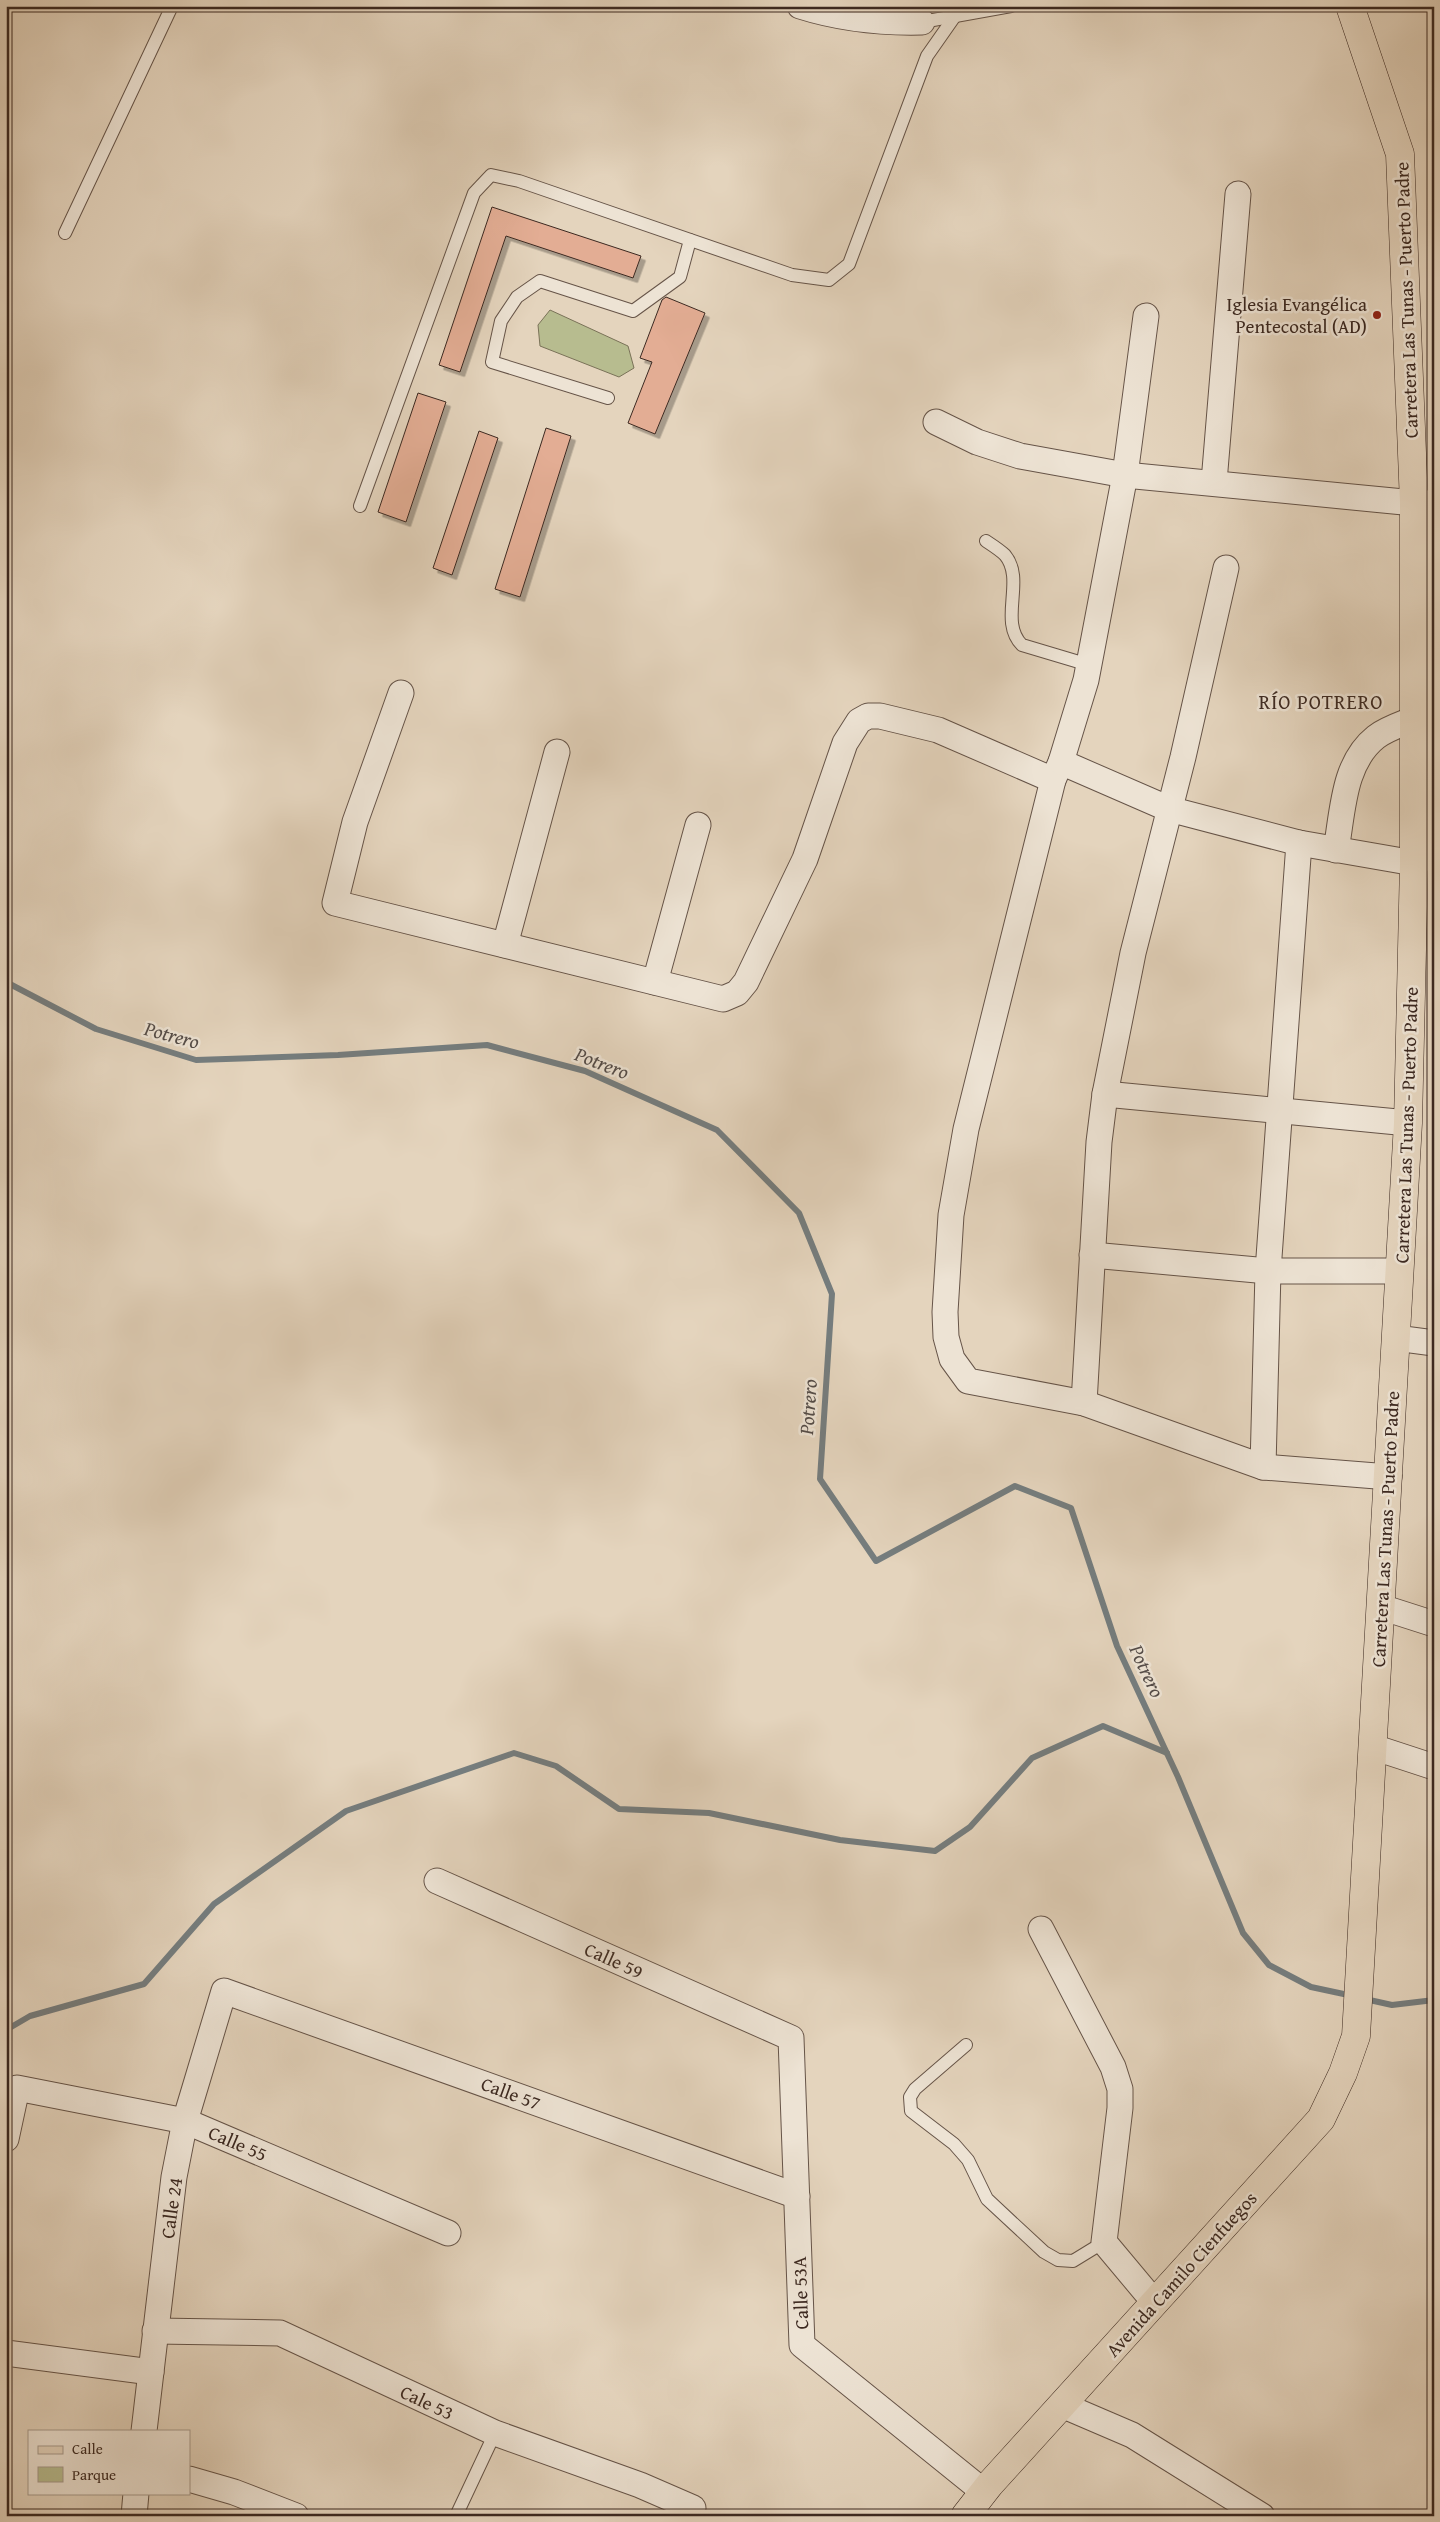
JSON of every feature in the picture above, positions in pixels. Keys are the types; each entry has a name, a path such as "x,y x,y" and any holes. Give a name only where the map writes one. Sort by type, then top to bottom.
{"main road":[{"name":"Carretera Las Tunas - Puerto Padre","path":"1350,6 1400,154 1424,503 1424,864 1357,2011"},
{"name":"Avenida Camilo Cienfuegos","path":"965,2516 1062,2405 1321,2119 1343,2074 1353,2046 1356,2036 1357,2011"}],"street":[{"path":"800,6 824,14 877,23 922,22"},
{"path":"1214,482 1238,194"},
{"path":"1146,316 1125,475 1089,665 1057,771 966,1128 951,1216 945,1312 946,1337 952,1359 968,1381 1084,1403 1263,1467 1389,1477"},
{"path":"936,422 977,442 1020,456 1125,475 1424,503"},
{"path":"1084,1403 1099,1142 1105,1094 1134,953 1186,748 1226,568"},
{"path":"401,693 355,822 335,903 723,999 737,994 746,982 805,859 845,743 859,721 868,716 880,716 938,730 1169,809 1299,843 1424,864"},
{"path":"1336,850 1349,775 1360,752 1377,735 1424,719"},
{"path":"505,945 557,752"},
{"path":"655,982 698,825"},
{"path":"1263,1467 1268,1271 1299,843"},
{"path":"1105,1094 1408,1123"},
{"path":"1092,1255 1268,1271 1400,1271"},
{"path":"1396,1338 1434,1343"},
{"path":"1381,1607 1434,1624"},
{"path":"1373,1747 1434,1767"},
{"name":"Calle 59","path":"437,1882 791,2038"},
{"path":"1041,1929 1113,2067 1120,2089 1120,2108 1104,2242 1155,2302"},
{"name":"Calle 24","path":"144,2430 174,2177 186,2121 224,1991"},
{"name":"Calle 57","path":"224,1991 797,2196"},
{"name":"Calle 53A","path":"791,2038 802,2345 984,2492"},
{"name":"Calle 55","path":"6,2139 17,2088 186,2121 448,2233"},
{"name":"Cale 53","path":"155,2331 280,2333 495,2433 640,2485 692,2512"},
{"path":"6,2352 152,2372"},
{"path":"1062,2405 1132,2435 1262,2516"},
{"path":"190,2479 234,2492 296,2516"},
{"path":"134,2516 136,2494"}],"lane":[{"path":"65,233 172,6"},
{"path":"922,22 1011,6"},
{"path":"360,506 474,193 491,175 519,181 792,275 829,280 849,264 927,56 955,16"},
{"path":"608,398 492,362 501,321 518,297 540,281 633,311 680,277 690,240"},
{"path":"986,540 1005,555 1009,563 1013,583 1011,620 1013,634 1017,640 1022,645 1089,665"},
{"path":"966,2044 915,2088 910,2098 911,2111 954,2144 968,2160 986,2199 1044,2252 1058,2260 1073,2261 1104,2242"},
{"path":"456,2516 495,2433"}],"green space":[{"path":"550,310 628,346 634,368 619,377 540,346 538,325"}],"building":[{"path":"492,207 641,256 633,278 506,236 460,372 439,365"},
{"path":"666,297 705,313 655,434 628,423 652,362 640,358 662,300"},
{"path":"418,393 446,402 406,522 378,512"},
{"path":"546,428 571,436 520,597 495,589"},
{"path":"479,431 498,438 452,575 433,568"}],"waterway":[{"name":"Potrero","path":"6,982 96,1029 196,1060 338,1055 487,1045 585,1071 717,1130 799,1213 832,1294 820,1479 876,1561 1015,1486 1071,1508 1117,1646 1178,1777 1243,1933 1269,1965 1311,1987 1353,1996"},
{"path":"6,2030 30,2016 144,1984 214,1904 346,1811 514,1753 556,1766 619,1809 709,1813 840,1840 935,1851 970,1827 1032,1758 1103,1726 1167,1753"},
{"name":"Potrero","path":"1365,1999 1392,2005 1434,2000"}],"place":[{"name":"Iglesia Evangélica Pentecostal (AD)","path":"1377,315"}],"district":[{"name":"RÍO POTRERO","path":"1321,702"}]}
